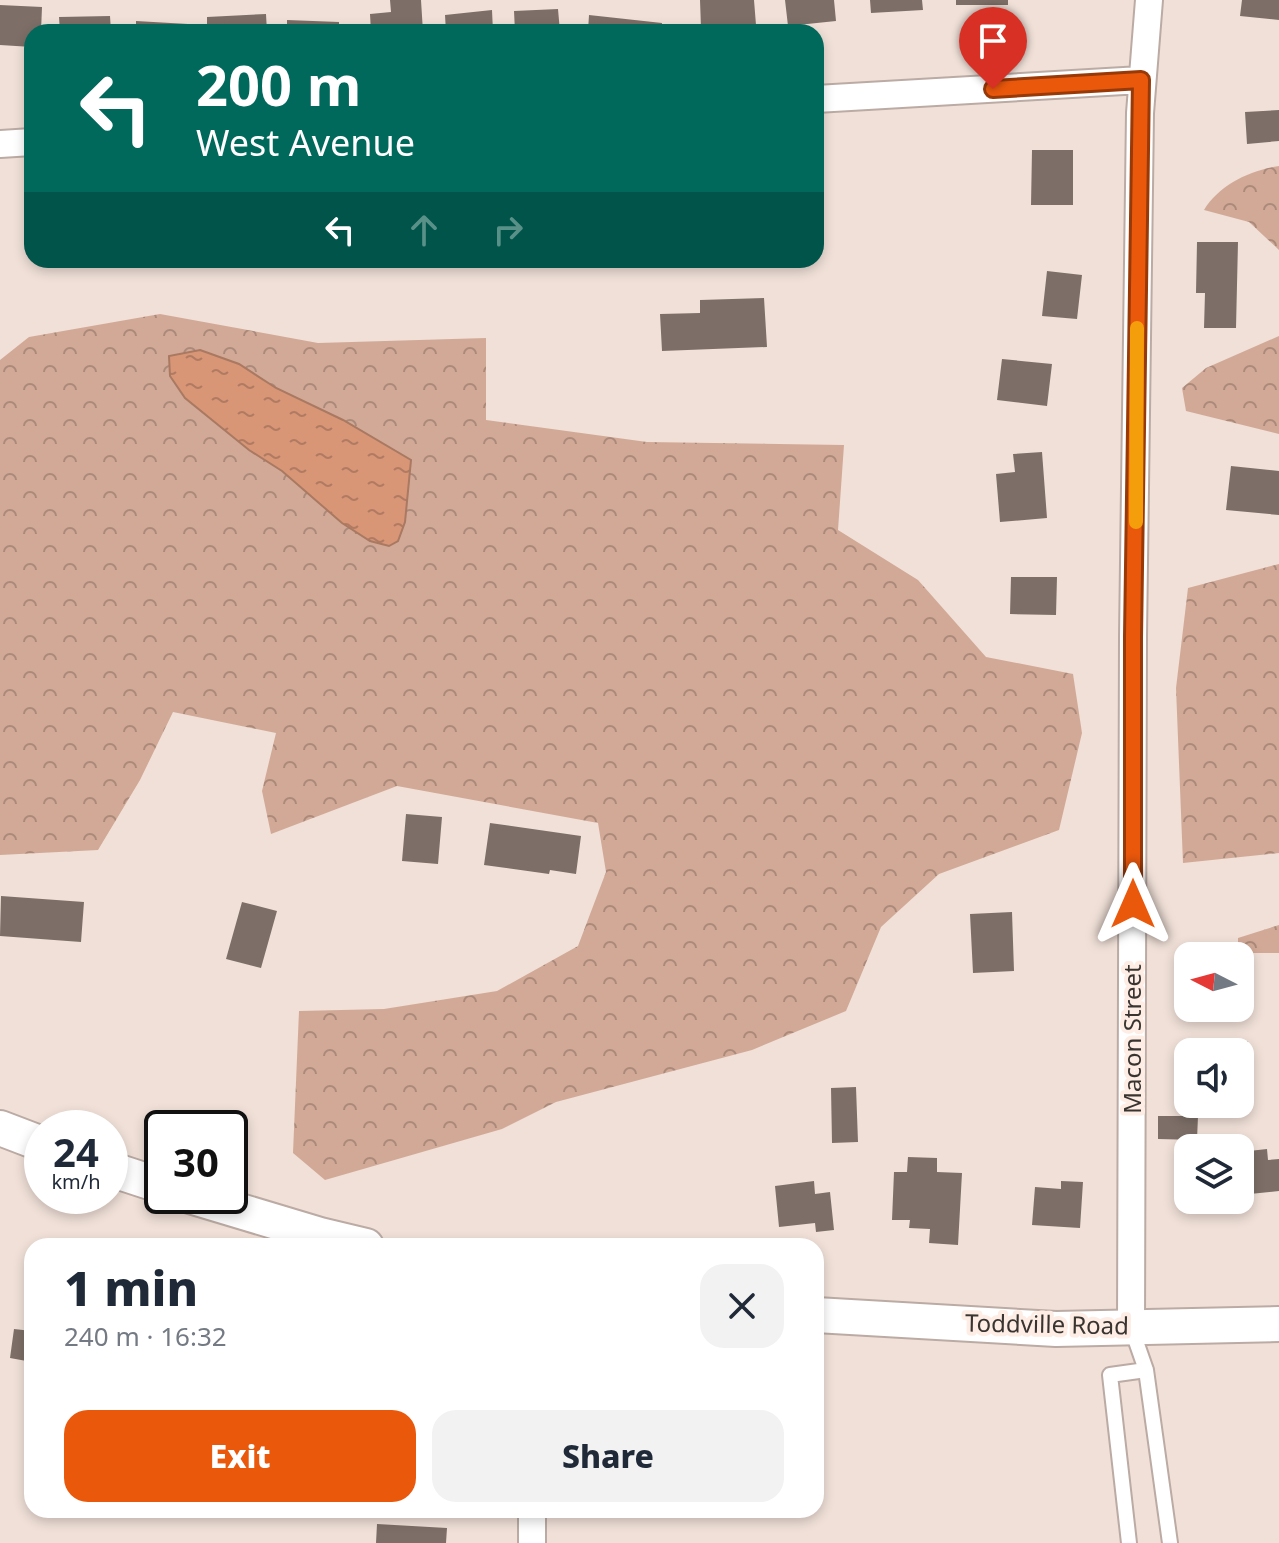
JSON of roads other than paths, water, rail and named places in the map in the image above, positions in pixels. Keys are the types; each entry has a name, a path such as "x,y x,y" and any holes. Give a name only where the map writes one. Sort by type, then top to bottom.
{"street":[{"name":"Macon Street","path":"1131,1327 1133,637 1141,80 1149,0"},
{"path":"824,99 1141,80"},
{"path":"0,144 24,142"},
{"path":"0,1128 24,1137"},
{"path":"248,1213 333,1238"},
{"name":"Toddville Road","path":"824,1315 1056,1329 1279,1324"},
{"path":"532,1518 532,1543"}],"lane":[{"path":"1131,1327 1146,1370 1170,1543"},
{"path":"1129,1543 1110,1375 1146,1370"}],"water":[{"path":"200,350 239,364 276,388 343,420 411,460 405,522 398,541 389,546 370,541 342,523 282,471 249,450 185,398 170,376 169,356"}]}
